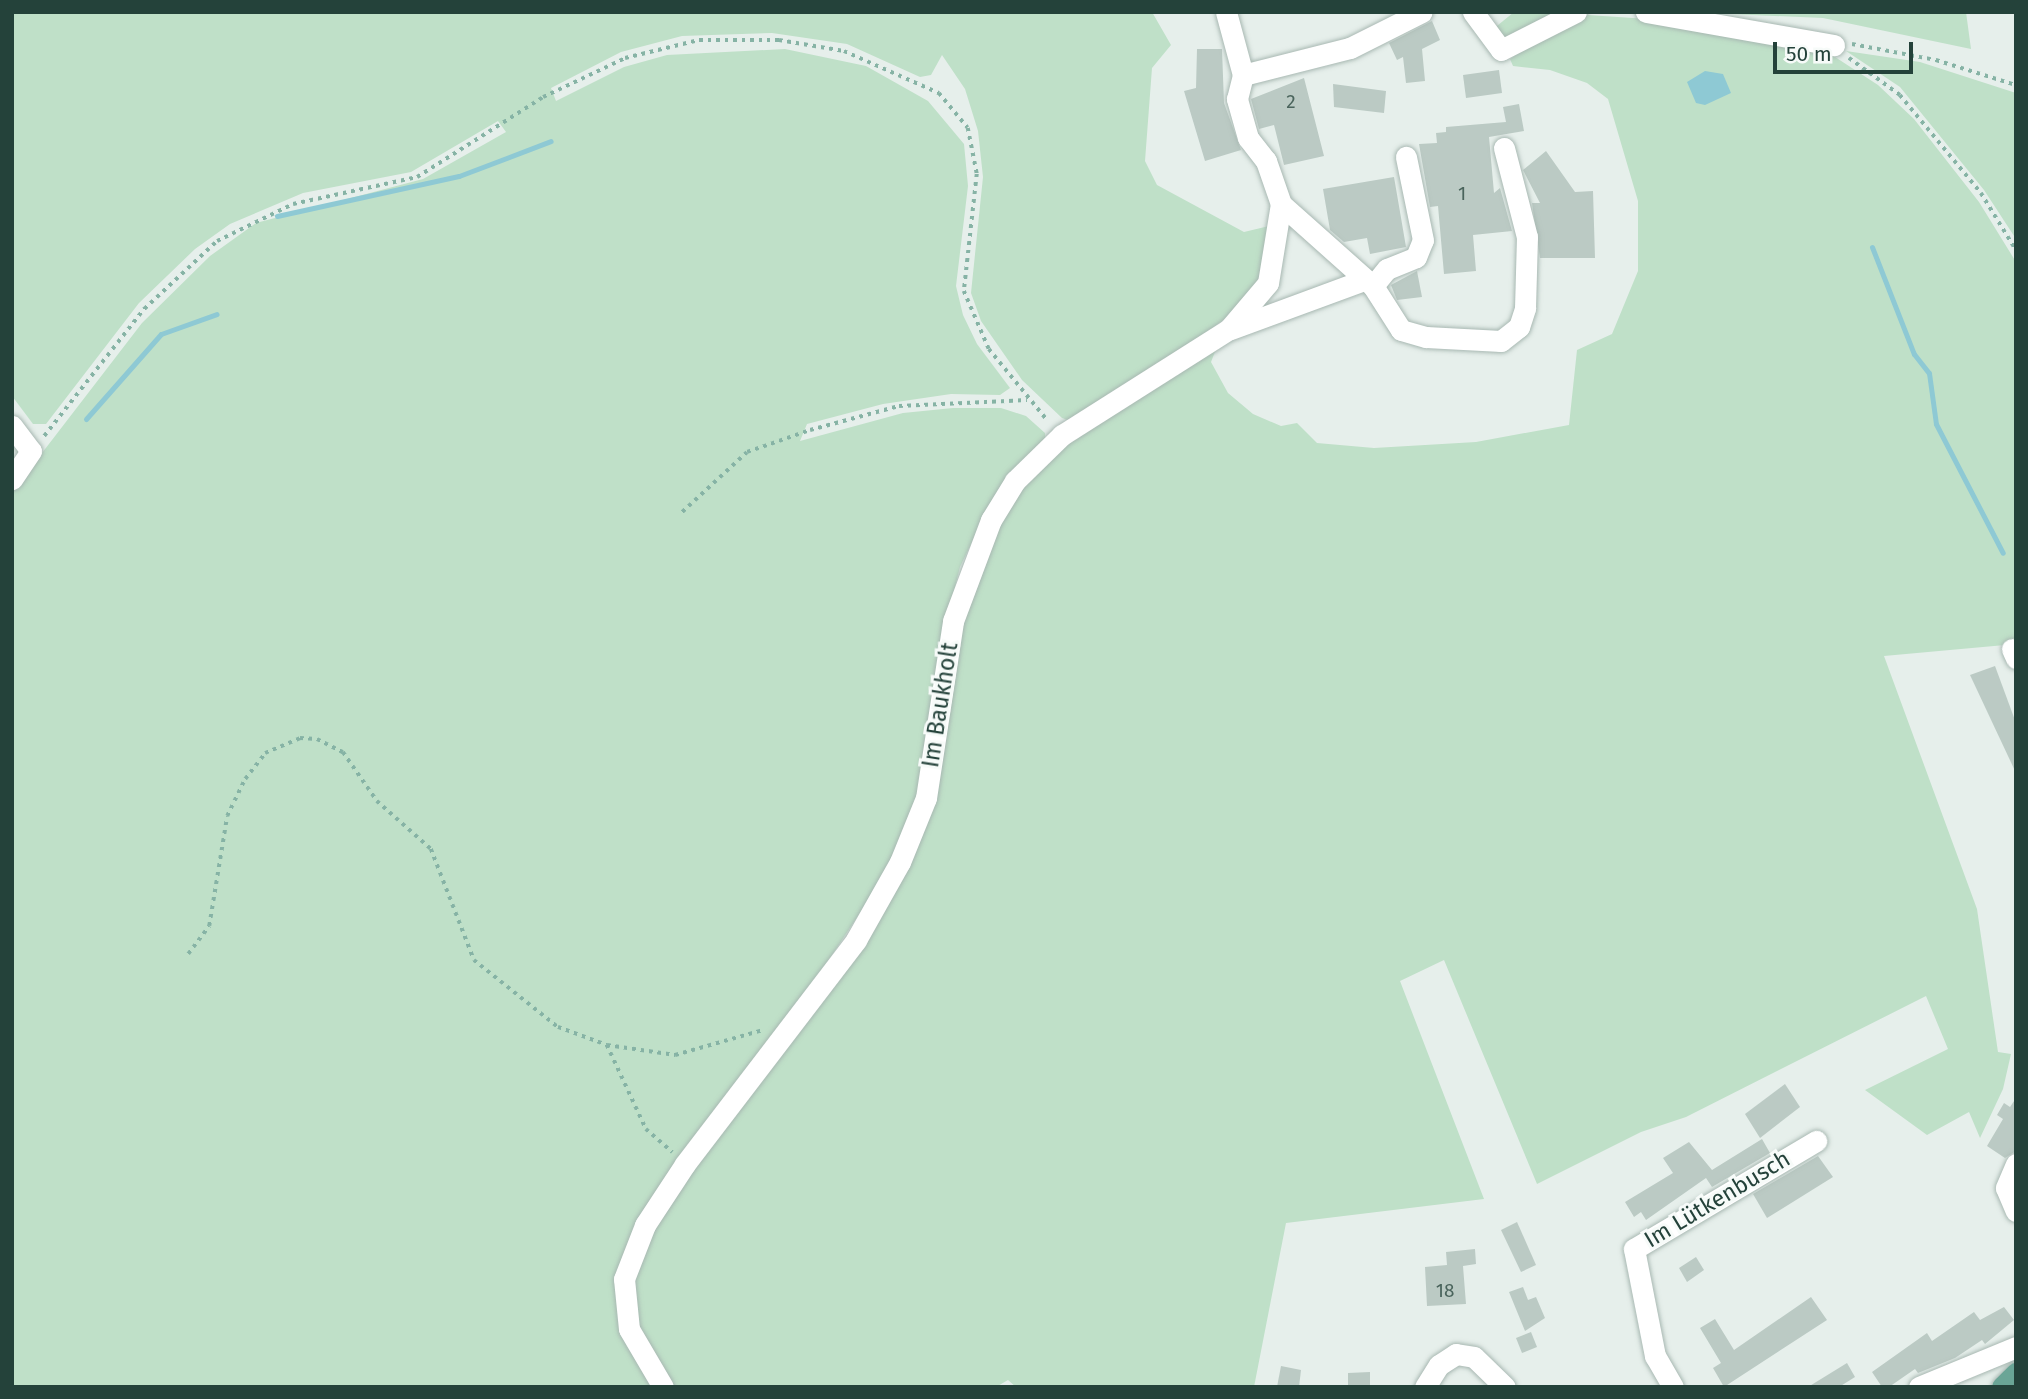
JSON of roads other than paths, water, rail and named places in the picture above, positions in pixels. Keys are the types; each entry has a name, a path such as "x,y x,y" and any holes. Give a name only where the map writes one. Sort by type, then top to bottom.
{"main road":[{"path":"2002,1387 2016,1373"}],"street":[{"path":"1226,12 1243,75 1350,48 1422,12"},
{"path":"1473,12 1501,50 1576,12"},
{"path":"1646,12 1834,45"},
{"name":"Im Baukholt","path":"663,1387 629,1329 624,1279 645,1225 685,1164 856,940 900,862 926,798 953,621 974,556 1014,481 1062,435 1229,329 1268,282 1281,204 1266,161 1248,138 1237,99 1243,75"},
{"path":"1281,204 1368,283 1401,330 1426,337 1501,341 1518,327 1525,308 1527,237 1504,148"},
{"path":"1229,329 1368,283 1387,269 1416,257 1423,240 1406,157"},
{"path":"12,426 31,452 12,479"},
{"name":"Im Lütkenbusch","path":"1673,1387 1655,1356 1634,1249 1816,1141"},
{"path":"2016,1164 2006,1188 2016,1211"},
{"path":"1919,1387 2016,1347"},
{"path":"1425,1387 1439,1365 1456,1354 1474,1357 1505,1387"}],"water":[{"path":"1705,71 1723,74 1731,93 1705,105 1696,103 1687,82"}],"waterway":[{"path":"277,216 459,176 551,141"},
{"path":"1872,247 1914,354 1929,373 1936,424 2003,553"},
{"path":"86,419 161,334 217,314"}]}
